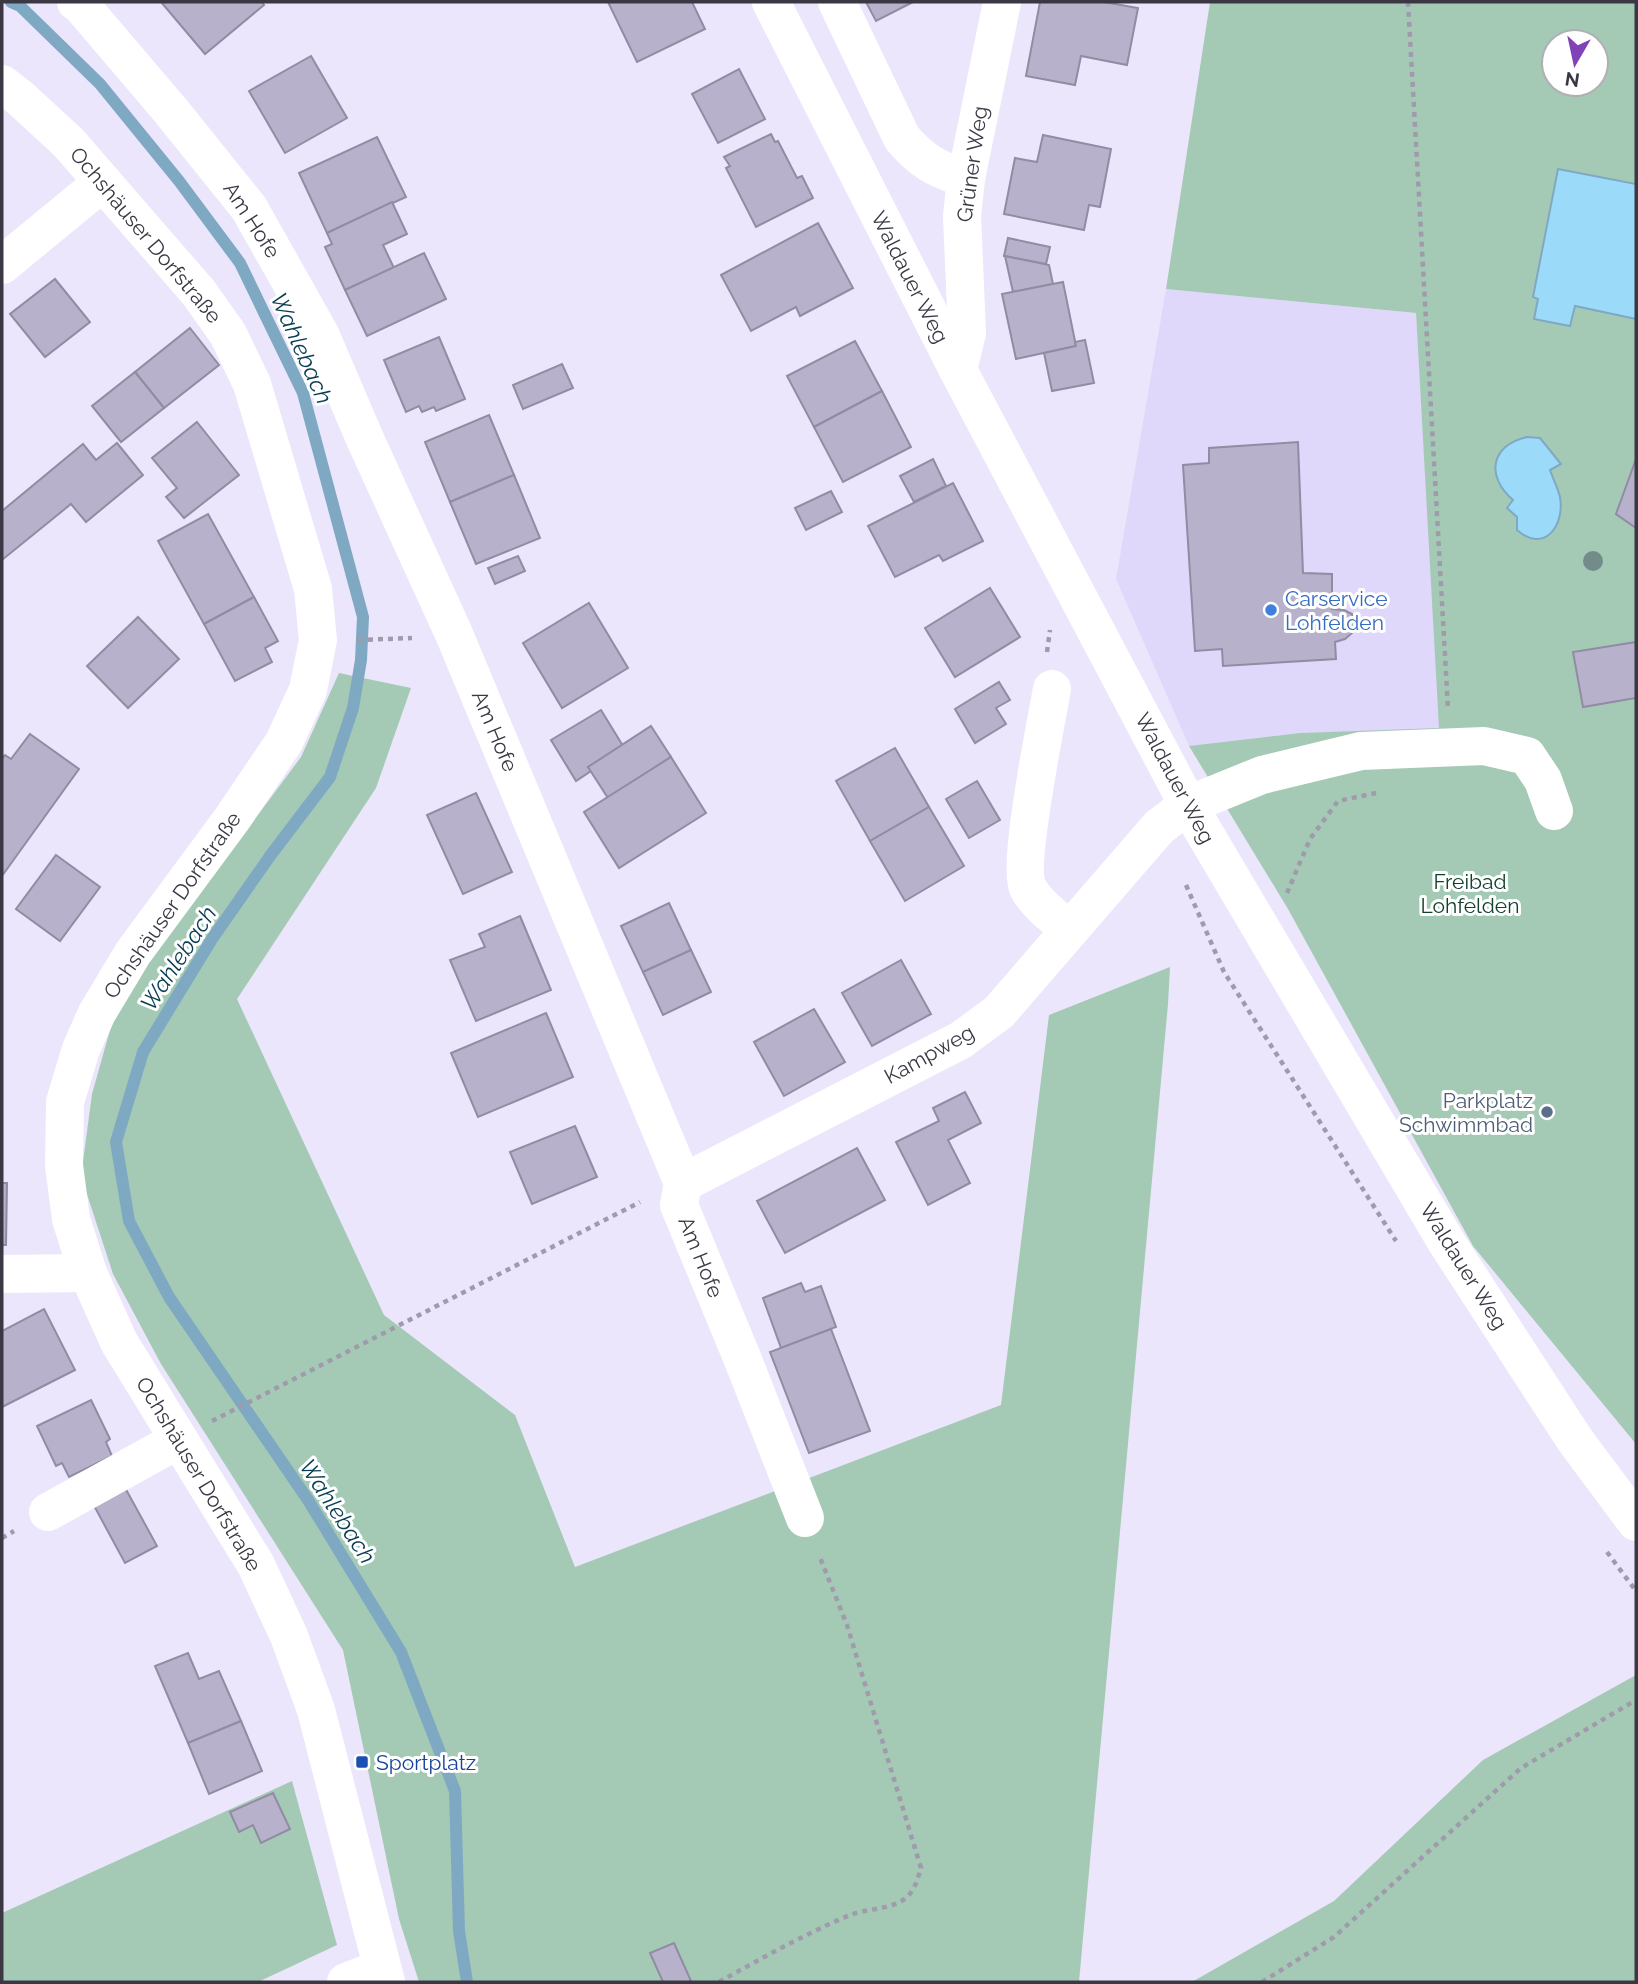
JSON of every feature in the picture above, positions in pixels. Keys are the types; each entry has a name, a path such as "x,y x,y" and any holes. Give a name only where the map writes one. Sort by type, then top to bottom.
{"street":[{"name":"Am Hofe","path":"76,2 171,111 249,208 320,334 454,634 683,1183 679,1205 805,1518"},
{"name":"Waldauer Weg","path":"771,2 958,370 1188,805 1447,1243 1575,1440 1636,1522"},
{"path":"837,2 902,138 917,155 940,170 966,179"},
{"name":"Grüner Weg","path":"958,370 968,333 962,216 966,179 1002,2"},
{"name":"Ochshäuser Dorfstraße","path":"2,83 68,142 199,293 228,334 252,384 313,589 318,640 308,690 284,742 133,953 97,1013 81,1049 65,1102 64,1165 71,1219 88,1273 119,1342 256,1566 289,1636 316,1710 384,1975"},
{"path":"2,265 103,182"},
{"path":"1052,689 1025,853 1027,886 1041,905 1070,930"},
{"name":"Kampweg","path":"683,1183 961,1040 999,1012 1159,827 1188,805 1262,775 1361,751 1484,746 1527,756 1544,780 1554,811"},
{"path":"2,1274 88,1273"},
{"path":"48,1512 178,1440"},
{"path":"346,1982 384,1975"}],"path":[{"path":"1408,2 1450,746"},
{"path":"1250,911 1287,893 1310,839 1338,801 1387,791"},
{"path":"211,1422 656,1194 683,1183"},
{"path":"719,1982 852,1914 888,1906 906,1897 915,1885 921,1868 847,1625 805,1518"},
{"path":"1262,1982 1334,1937 1521,1768 1636,1700"}],"shaded area":[{"path":"1166,289 1416,313 1440,729 1300,733 1189,746 1116,579"}],"green space":[{"name":"Freibad Lohfelden","path":"1210,2 1636,2 1636,1444 1473,1246 1288,909 1189,746 1300,733 1439,728 1416,313 1166,289"},
{"path":"339,673 411,688 376,788 237,999 384,1315 515,1415 575,1567 1001,1405 1049,1015 1170,967 1079,1982 419,1982 399,1919 343,1650 161,1364 113,1274 81,1176 92,1094 117,1005 301,757"},
{"path":"1636,1675 1636,1982 1192,1982 1334,1901 1483,1760"},
{"path":"292,1781 337,1945 258,1982 2,1982 2,1913"}],"water":[{"path":"1558,169 1636,184 1636,319 1575,306 1570,326 1534,319 1538,299 1533,297"},
{"path":"1527,437 1540,438 1561,464 1550,470 1560,497 1559,518 1556,527 1544,538 1527,537 1517,530 1517,517 1507,508 1513,500 1504,491 1496,472 1499,454 1515,441"}],"building":[{"path":"161,2 262,2 264,5 205,54"},
{"path":"608,2 692,2 705,29 637,62"},
{"path":"866,2 913,2 876,21"},
{"path":"1040,2 1104,2 1138,8 1127,65 1081,56 1075,85 1026,76"},
{"path":"311,56 347,118 285,153 249,91"},
{"path":"739,69 765,119 718,143 692,94"},
{"path":"771,134 775,142 778,141 797,178 802,176 813,198 756,227 726,168 730,166 724,157"},
{"path":"1043,135 1111,149 1100,207 1089,205 1084,230 1004,214 1015,158 1037,162"},
{"path":"377,137 406,197 327,233 299,173"},
{"path":"392,202 407,234 383,245 394,268 345,290 325,247 332,244 327,233"},
{"path":"818,223 853,288 800,316 796,307 751,331 721,275"},
{"path":"1008,238 1050,247 1046,264 1004,256"},
{"path":"424,253 446,299 367,336 345,290"},
{"path":"1005,256 1049,265 1053,284 1013,292"},
{"path":"55,279 90,322 45,357 10,314"},
{"path":"1063,282 1076,346 1016,359 1002,294"},
{"path":"190,328 219,365 164,408 135,372"},
{"path":"439,337 465,399 436,411 434,407 422,412 419,406 406,412 384,360"},
{"path":"1085,340 1094,383 1052,391 1044,353 1076,346 1075,342"},
{"path":"855,341 882,391 814,427 787,376"},
{"path":"562,364 573,388 523,409 513,385"},
{"path":"135,372 164,408 121,442 92,406"},
{"path":"882,391 911,447 843,482 814,427"},
{"path":"489,415 514,475 450,502 425,442"},
{"path":"197,422 239,475 184,518 166,497 177,488 152,458"},
{"path":"1298,442 1303,573 1332,574 1332,609 1352,614 1355,625 1352,633 1345,639 1335,642 1336,659 1223,666 1222,649 1195,651 1183,465 1209,463 1209,448"},
{"path":"117,443 143,475 86,522 71,504 2,560 2,511 83,444 96,460"},
{"path":"933,459 946,486 914,502 900,476"},
{"path":"1636,459 1636,528 1616,514"},
{"path":"514,475 540,538 476,564 450,502"},
{"path":"953,483 983,541 943,561 939,555 895,577 868,526"},
{"path":"831,491 842,512 806,530 795,508"},
{"path":"208,514 254,597 204,624 158,541"},
{"path":"518,556 525,571 495,584 488,568"},
{"path":"990,588 1020,637 955,677 925,628"},
{"path":"254,597 278,641 265,648 272,662 235,681 204,624"},
{"path":"589,603 628,668 562,708 523,643"},
{"path":"138,617 179,659 128,708 87,666"},
{"path":"1636,642 1636,698 1583,707 1573,652"},
{"path":"999,682 1010,700 996,708 1006,724 975,743 955,709"},
{"path":"601,710 623,746 588,767 591,771 576,781 551,740"},
{"path":"651,726 671,757 608,798 588,767"},
{"path":"30,734 79,769 2,876 2,759 5,755 11,759"},
{"path":"895,748 929,807 870,841 836,781"},
{"path":"671,757 706,813 619,868 584,812"},
{"path":"977,781 1000,820 969,838 946,799"},
{"path":"476,793 512,872 463,894 427,815"},
{"path":"929,807 964,866 905,901 870,841"},
{"path":"56,855 100,887 60,941 16,909"},
{"path":"669,903 691,950 643,972 621,926"},
{"path":"520,916 551,990 476,1021 450,960 485,947 479,934"},
{"path":"691,950 711,992 663,1015 643,972"},
{"path":"901,960 931,1014 872,1046 842,993"},
{"path":"814,1009 845,1062 784,1096 754,1042"},
{"path":"546,1013 573,1077 478,1117 451,1053"},
{"path":"965,1092 981,1123 948,1140 970,1183 928,1205 896,1142 939,1121 933,1108"},
{"path":"575,1126 597,1177 532,1204 510,1152"},
{"path":"857,1148 885,1200 785,1253 757,1201"},
{"path":"2,1183 7,1183 6,1245 2,1245"},
{"path":"801,1283 805,1292 821,1286 836,1327 781,1348 763,1298"},
{"path":"44,1309 75,1370 2,1407 2,1331"},
{"path":"831,1329 870,1431 809,1453 770,1352"},
{"path":"91,1400 110,1439 106,1442 112,1456 69,1477 62,1463 56,1466 37,1426"},
{"path":"123,1484 157,1546 125,1563 92,1502"},
{"path":"188,1653 199,1679 219,1671 241,1721 188,1743 155,1666"},
{"path":"241,1721 262,1771 209,1794 188,1743"},
{"path":"273,1793 290,1829 261,1843 253,1825 239,1832 230,1812"},
{"path":"674,1943 691,1981 689,1982 663,1982 650,1953"}],"waterway":[{"name":"Wahlebach","path":"11,2 20,6 100,84 179,181 240,263 303,393 363,617 361,660 353,708 330,777 212,939 143,1052 116,1142 129,1221 169,1297 308,1500 401,1652 455,1791 459,1931 467,1982"}],"place":[{"name":"Carservice Lohfelden","path":"1271,610"},
{"name":"Parkplatz Schwimmbad","path":"1547,1112"},
{"name":"Sportplatz","path":"362,1762"}]}
